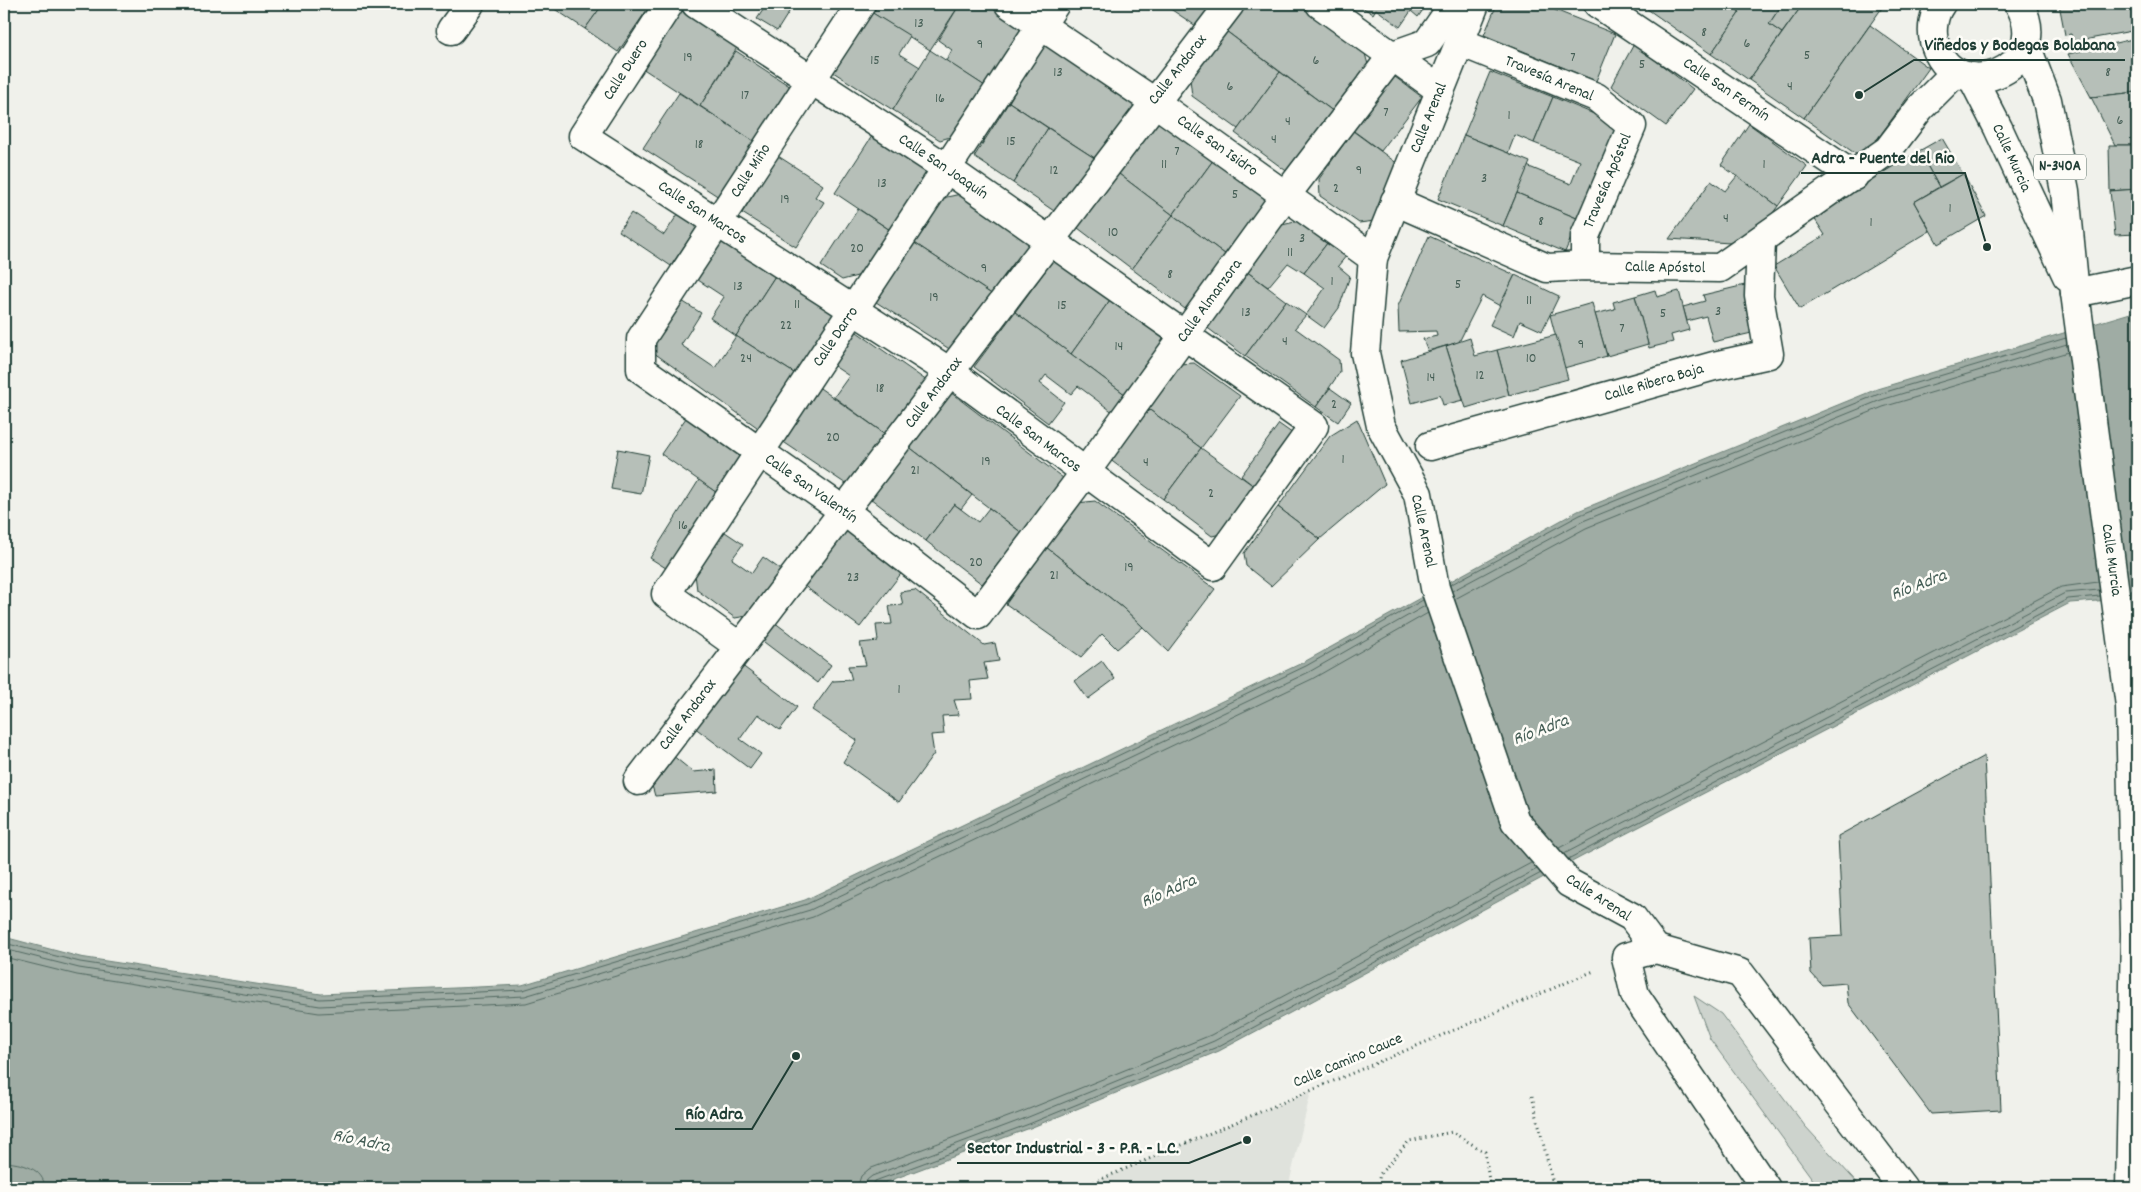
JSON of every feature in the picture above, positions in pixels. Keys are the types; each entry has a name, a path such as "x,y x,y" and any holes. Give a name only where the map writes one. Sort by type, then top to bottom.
{"main road":[{"path":"451,30 470,4"},
{"name":"Calle Duero","path":"583,136 669,4"},
{"name":"Calle San Joaquín","path":"696,4 946,168 1186,335"},
{"name":"Calle Miño","path":"642,368 641,339 861,4"},
{"name":"Calle San Isidro","path":"1009,4 1048,15 1153,102 1372,258"},
{"name":"Calle Andarax","path":"638,781 1051,240 1153,102 1230,4"},
{"path":"1320,4 1440,90"},
{"path":"1393,55 1427,43 1454,4"},
{"name":"Calle Arenal","path":"1475,4 1372,258 1365,353 1381,426 1418,494 1435,588 1515,820 1569,883 1632,917 1656,949"},
{"name":"Calle San Fermín","path":"1598,4 1854,176"},
{"name":"N-340A","path":"2019,4 2026,22 2026,45"},
{"name":"N-340A","path":"1930,9 1936,50 1957,70"},
{"name":"Calle Darro","path":"740,647 666,594 1048,15"},
{"name":"Travesía Arenal","path":"1460,42 1596,97 1632,126"},
{"path":"1957,70 1987,78 2000,74 2015,62 2026,45"},
{"name":"Calle Murcia","path":"2026,45 2047,100 2065,191 2075,293 2130,706 2136,968 2130,1188"},
{"name":"Calle Almanzora","path":"978,615 1186,335 1286,195 1393,55"},
{"name":"Calle Apóstol","path":"1396,201 1547,268 1585,266 1720,268 1854,176 1888,150 1920,108 1957,70"},
{"name":"Calle Murcia","path":"1957,70 1998,128 2075,293"},
{"name":"Travesía Apóstol","path":"1585,266 1585,236 1632,126"},
{"name":"Calle San Marcos","path":"583,136 950,372 1084,474 1214,566 1314,426 1186,335"},
{"name":"Calle Ribera Baja","path":"1430,446 1714,366 1769,354 1759,296 1761,240"},
{"path":"2075,293 2137,280"},
{"name":"Calle San Valentín","path":"642,368 759,453 844,511 978,615"},
{"path":"1766,1188 1635,995 1626,957 1656,949 1740,973 1903,1188"}],"path":[{"name":"Calle Camino Cauce","path":"1080,1188 1626,957"},
{"path":"1532,1096 1554,1188"},
{"path":"1377,1188 1380,1174 1409,1141 1452,1132 1485,1152 1490,1188"}],"shaded area":[{"path":"1694,996 1721,1014 1805,1126 1862,1188 1819,1188 1710,1039"},
{"path":"1311,1091 1288,1188 1080,1188"}],"water":[{"path":"2137,311 2137,598 2070,603 1583,856 1219,1051 1030,1128 870,1188 36,1188 4,1181 4,937 80,957 321,994 522,985 805,900 1304,662 1578,511 1877,389"}],"building":[{"path":"547,4 603,4 585,29"},
{"path":"603,4 651,4 618,52 585,29"},
{"path":"767,4 794,4 777,31 757,19"},
{"path":"877,4 960,4 930,50 871,12"},
{"path":"960,4 985,4 1026,30 988,88 946,61 952,50 938,40"},
{"path":"1163,4 1216,4 1199,28"},
{"path":"1246,4 1300,4 1364,50 1370,72 1338,115 1226,31"},
{"path":"1357,4 1427,4 1418,17 1411,11 1400,27 1376,9 1373,14"},
{"path":"1497,4 1540,4 1615,34 1596,81 1484,35"},
{"path":"1645,4 1728,4 1740,12 1711,54 1643,6"},
{"path":"1728,4 1771,4 1779,9 1769,24 1782,33 1749,80 1711,54 1740,12"},
{"path":"1771,4 1803,4 1782,33 1769,24 1779,9"},
{"path":"1803,4 1884,5 1804,118 1749,80"},
{"path":"2059,4 2137,4 2137,30 2073,42 2071,34 2065,35"},
{"path":"679,6 738,46 700,106 639,66"},
{"path":"871,12 910,36 899,54 920,67 893,110 833,72"},
{"path":"1870,25 1929,68 1863,159 1804,118"},
{"path":"1226,31 1280,72 1238,129 1192,96 1190,79"},
{"path":"2137,38 2137,92 2091,97 2068,54"},
{"path":"1044,43 1140,105 1096,159 1009,102"},
{"path":"1634,44 1693,89 1666,126 1611,86"},
{"path":"930,50 988,88 957,135 940,140 893,110"},
{"path":"736,51 791,87 755,142 700,106"},
{"path":"1280,72 1338,115 1293,176 1235,133"},
{"path":"1490,72 1553,97 1534,143 1515,135 1508,153 1464,135"},
{"path":"1391,74 1422,97 1381,151 1351,129"},
{"path":"2137,92 2137,145 2115,145 2091,97"},
{"path":"679,93 755,142 719,197 643,148"},
{"path":"1553,97 1618,124 1579,219 1517,193 1527,166 1571,184 1580,161 1534,143"},
{"path":"1009,102 1048,128 1013,183 974,157"},
{"path":"1156,116 1214,159 1173,215 1115,171"},
{"path":"1749,124 1807,166 1778,206 1721,165"},
{"path":"1048,128 1096,159 1054,211 1013,183"},
{"path":"1353,131 1398,164 1375,221 1359,223 1320,196 1319,179"},
{"path":"1464,135 1530,162 1503,226 1438,199"},
{"path":"872,136 930,174 893,232 835,193"},
{"path":"1942,138 1963,174 1939,187 1919,151"},
{"path":"2109,145 2137,145 2137,189 2110,191"},
{"path":"1919,151 1939,187 1914,202 1930,231 1800,309 1774,266 1825,235 1812,215"},
{"path":"778,156 823,185 815,197 824,202 796,247 742,213"},
{"path":"1214,159 1272,202 1230,258 1173,215"},
{"path":"1115,171 1173,215 1132,269 1074,225"},
{"path":"1963,174 1986,216 1938,244 1914,202"},
{"path":"1737,176 1778,206 1759,232 1730,243 1669,239 1711,181 1725,191"},
{"path":"2137,189 2137,234 2115,235 2110,191"},
{"path":"1517,193 1579,219 1565,252 1503,226"},
{"path":"961,194 1033,243 993,295 913,242 942,198"},
{"path":"858,209 893,232 865,274 842,280 821,266"},
{"path":"631,213 664,235 678,214 697,227 671,266 619,231"},
{"path":"1173,215 1230,258 1189,312 1132,269"},
{"path":"1299,221 1328,242 1304,273 1288,263 1268,287 1246,271 1282,225"},
{"path":"1429,236 1515,275 1500,306 1482,296 1459,342 1428,351 1423,339 1437,336 1436,331 1399,332 1398,306"},
{"path":"720,240 775,276 736,336 710,318 724,297 695,278"},
{"path":"913,242 993,295 951,350 876,302"},
{"path":"1328,242 1347,255 1338,266 1350,276 1339,308 1324,328 1306,315 1325,288 1304,273"},
{"path":"1054,259 1110,300 1071,354 1015,312"},
{"path":"1246,271 1286,301 1245,356 1205,326"},
{"path":"1515,275 1559,296 1542,331 1520,321 1514,336 1490,325"},
{"path":"775,276 836,316 797,375 736,336"},
{"path":"1745,285 1756,332 1713,342 1706,316 1687,321 1683,307 1705,301 1703,295"},
{"path":"1655,290 1657,297 1679,291 1689,330 1671,335 1673,342 1649,348 1635,296"},
{"path":"1635,296 1648,344 1607,356 1595,314 1615,309 1613,302"},
{"path":"677,298 701,313 681,345 715,368 736,336 797,375 761,430 650,350"},
{"path":"1110,300 1167,341 1126,395 1071,354"},
{"path":"1286,301 1306,315 1295,328 1339,360 1340,372 1316,407 1245,356"},
{"path":"1592,303 1607,356 1564,368 1550,315"},
{"path":"1015,312 1126,395 1114,413 1078,386 1071,394 1046,375 1040,383 1064,402 1048,423 974,367"},
{"path":"854,330 927,381 885,434 834,397 849,376 831,364"},
{"path":"1556,335 1568,379 1509,395 1497,350"},
{"path":"1470,338 1475,356 1497,350 1509,395 1466,408 1446,346"},
{"path":"1446,346 1463,400 1443,405 1440,395 1412,403 1401,360"},
{"path":"1194,363 1240,396 1201,448 1147,408 1179,364"},
{"path":"817,386 885,434 846,484 782,441"},
{"path":"1330,388 1351,403 1338,422 1316,407"},
{"path":"950,392 1063,478 1022,533 908,446"},
{"path":"1147,408 1201,448 1163,499 1109,459"},
{"path":"686,418 742,457 717,493 661,454"},
{"path":"1357,419 1385,484 1320,539 1278,507 1330,436"},
{"path":"1279,424 1296,436 1258,489 1241,476"},
{"path":"908,446 972,495 961,509 954,504 926,541 870,498"},
{"path":"1201,448 1258,489 1225,533 1212,536 1163,499"},
{"path":"618,449 649,455 641,494 611,489"},
{"path":"699,480 717,493 669,570 650,558"},
{"path":"1095,501 1215,589 1168,651 1123,608 1046,547 1077,503"},
{"path":"954,504 978,522 989,508 1022,533 982,584 926,541"},
{"path":"1278,507 1320,539 1271,586 1246,566 1244,553"},
{"path":"845,528 903,571 860,627 803,585"},
{"path":"722,530 743,544 732,559 752,573 763,557 784,572 753,615 735,618 697,590 695,574"},
{"path":"1046,547 1123,608 1143,627 1117,649 1102,634 1081,657 1006,604"},
{"path":"915,590 984,645 995,643 999,661 984,663 988,679 970,681 972,699 954,700 959,715 942,716 944,734 931,735 934,754 899,802 843,762 857,740 812,710 833,681 852,680 848,666 866,665 860,643 878,641 876,625 892,624 889,606 903,605 900,592"},
{"path":"774,622 831,665 818,683 760,639"},
{"path":"1102,661 1115,679 1088,699 1075,681"},
{"path":"741,665 797,707 780,730 758,714 740,739 761,754 750,769 694,727"},
{"path":"672,755 693,772 716,770 717,791 655,796 651,782"},
{"path":"1984,756 2001,1110 1931,1114 1848,1003 1846,983 1822,985 1811,973 1809,938 1843,936 1838,836"}],"place":[{"name":"Viñedos y Bodegas Bolabana","path":"1859,95"},
{"name":"Adra - Puente del Rio","path":"1987,247"},
{"name":"Río Adra","path":"796,1056"},
{"name":"Sector Industrial - 3 - P.R. - L.C.","path":"1247,1140"}]}
